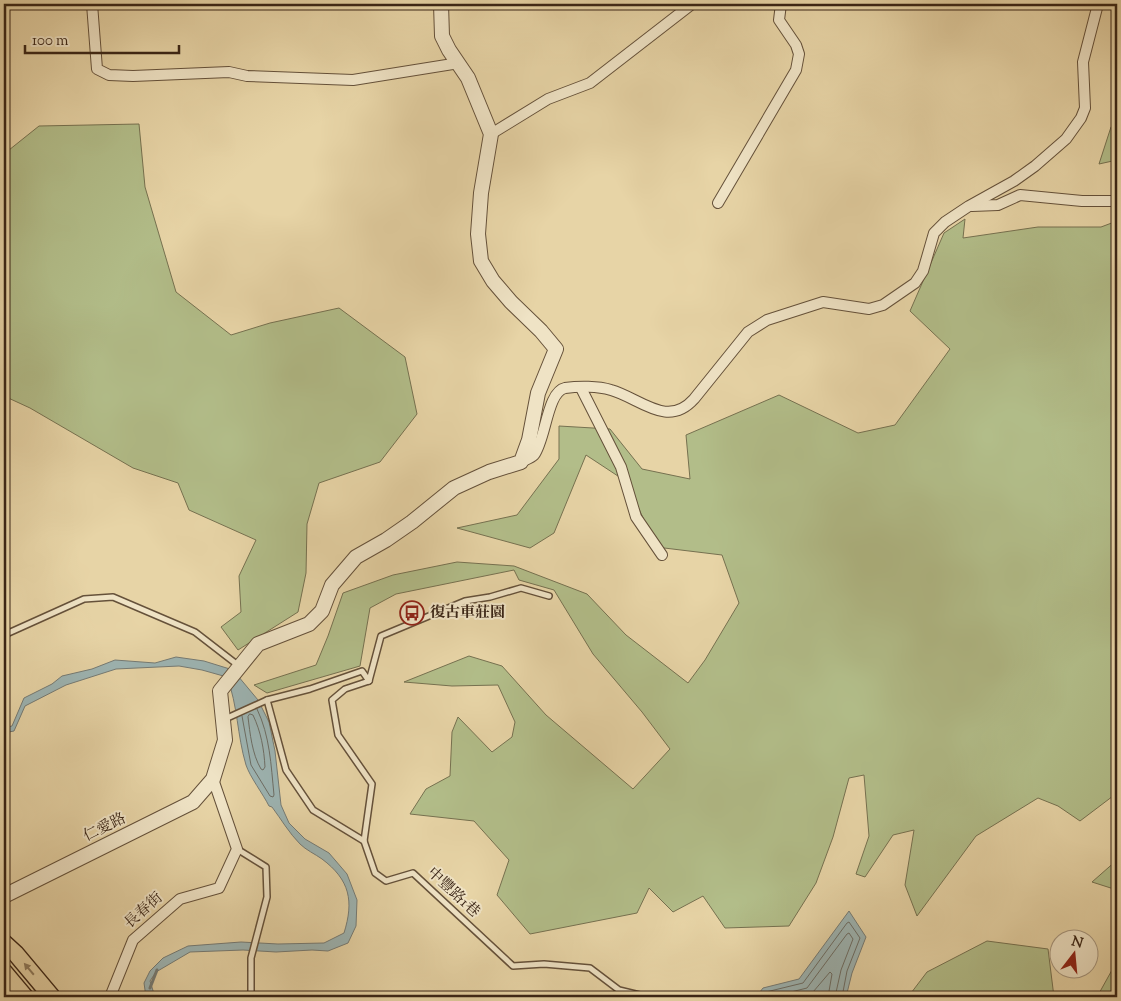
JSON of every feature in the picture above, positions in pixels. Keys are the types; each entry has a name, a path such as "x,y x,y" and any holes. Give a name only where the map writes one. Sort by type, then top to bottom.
{"main road":[{"path":"4,943 16,954 52,997"},
{"path":"4,972 25,997"}],"street":[{"path":"92,4 96,69 109,74 133,76 229,72 247,76 353,80 459,63"},
{"path":"441,4 442,36 468,78 491,134 481,193 478,234 481,261 493,281 511,302 541,330 556,349 538,393 529,440 521,462"},
{"path":"491,134 548,99 590,83 692,4"},
{"path":"718,203 796,70 799,54 796,45 779,20 781,4"},
{"path":"237,849 213,779 225,740 220,691 258,644 310,624 322,611 332,585 356,557 412,522 454,488 489,472 521,462 533,456 541,442 553,399 557,392 564,388 600,387 613,390 656,411 678,412 688,406 748,332 766,320 823,302 869,309 883,304 915,283 923,271 934,233 945,222 1014,181 1035,166 1066,139 1081,118 1085,108 1083,62 1098,4"},
{"path":"969,206 998,205 1020,195 1082,201 1117,201"},
{"path":"581,388 620,467 636,517 662,554"},
{"name":"仁愛路","path":"4,896 193,802 213,779"},
{"name":"長春街","path":"110,997 133,940 180,899 219,888 237,849"}],"lane":[{"path":"369,681 382,636 465,601 490,597 521,588 549,596"},
{"path":"4,635 84,599 113,597 195,632 240,667"},
{"path":"223,720 266,700 310,689 362,671 369,681"},
{"name":"中豐路1巷","path":"369,681 345,689 332,700 338,735 372,784 364,841 375,873 386,881 413,873 513,966 544,964 590,968 618,990 648,997"},
{"path":"266,700 286,770 313,810 364,841"},
{"path":"237,849 266,867 267,896 251,958 251,995 253,997"}],"green space":[{"path":"1117,120 1117,160 1099,164 1111,127"},
{"path":"139,124 145,187 176,292 231,335 270,323 339,308 405,357 417,414 380,462 319,483 307,524 306,573 298,612 238,650 221,627 241,612 239,576 256,540 189,510 178,483 133,468 30,408 4,396 4,154 39,126"},
{"path":"965,219 963,238 1038,227 1101,227 1117,221 1117,793 1080,821 1058,806 1038,798 976,836 917,916 905,885 914,830 893,835 865,877 856,874 869,836 864,775 849,778 833,837 816,883 789,926 725,928 703,896 673,912 649,888 637,913 530,934 497,895 509,860 474,821 410,814 426,789 450,776 452,732 458,717 492,752 512,737 515,722 498,685 452,686 404,682 469,656 502,666 546,715 633,789 670,749 642,712 593,654 554,590 519,580 514,570 396,594 370,608 360,666 267,693 254,685 316,665 343,593 393,575 457,562 514,566 587,594 626,635 688,683 705,660 739,603 722,555 656,547 627,482 586,455 554,533 530,548 457,528 517,515 559,459 559,426 610,429 642,469 690,479 686,435 779,395 858,433 895,425 950,349 910,311 944,233"},
{"path":"1117,860 1117,890 1092,882"},
{"path":"987,941 1048,949 1048,978 1052,978 1054,997 908,997 927,972"},
{"path":"1117,961 1117,997 1097,997"}],"water":[{"path":"176,657 204,661 233,670 258,700 269,722 275,751 281,805 289,823 305,839 329,853 347,874 357,900 356,926 348,943 328,951 276,952 243,950 190,952 156,972 150,981 155,997 146,997 144,983 150,971 163,958 188,946 241,942 278,944 324,943 344,933 349,911 347,892 339,875 322,859 296,840 272,807 269,806 250,775 243,754 231,688 227,677 179,666 116,669 66,685 25,706 14,731 4,733 4,728 12,726 24,698 52,684 62,676 92,669 115,660 155,663"},
{"path":"849,911 866,937 852,973 846,997 756,997 763,988 799,979"}],"waterway":[{"path":"150,988 157,970"}],"place":[{"name":"復古車莊園","path":"412,613"}]}
